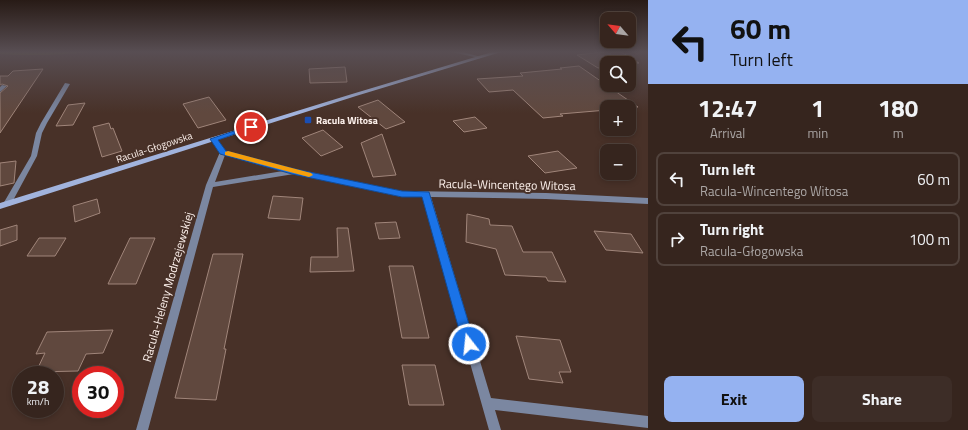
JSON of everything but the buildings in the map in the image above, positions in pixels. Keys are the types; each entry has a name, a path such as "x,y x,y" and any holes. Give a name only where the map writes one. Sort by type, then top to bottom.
{"street":[{"name":"Racula-Głogowska","path":"0,206 430,72"},
{"path":"7,204 34,156 39,133 67,84"},
{"path":"214,139 223,152"},
{"name":"Racula-Wincentego Witosa","path":"223,152 295,172 402,194 546,196 648,202"},
{"name":"Racula-Heleny Modrzejewskiej","path":"142,430 210,185 223,152"},
{"name":"Racula-Wincentego Witosa","path":"210,185 295,172"},
{"path":"426,194 495,430"},
{"path":"487,403 648,422"}],"slow traffic":[{"path":"228,154 309,175"}],"place":[{"name":"Racula Witosa","path":"308,120"}],"route":[{"path":"251,127 214,139 223,152 295,172 402,194 426,194 469,344"}]}
